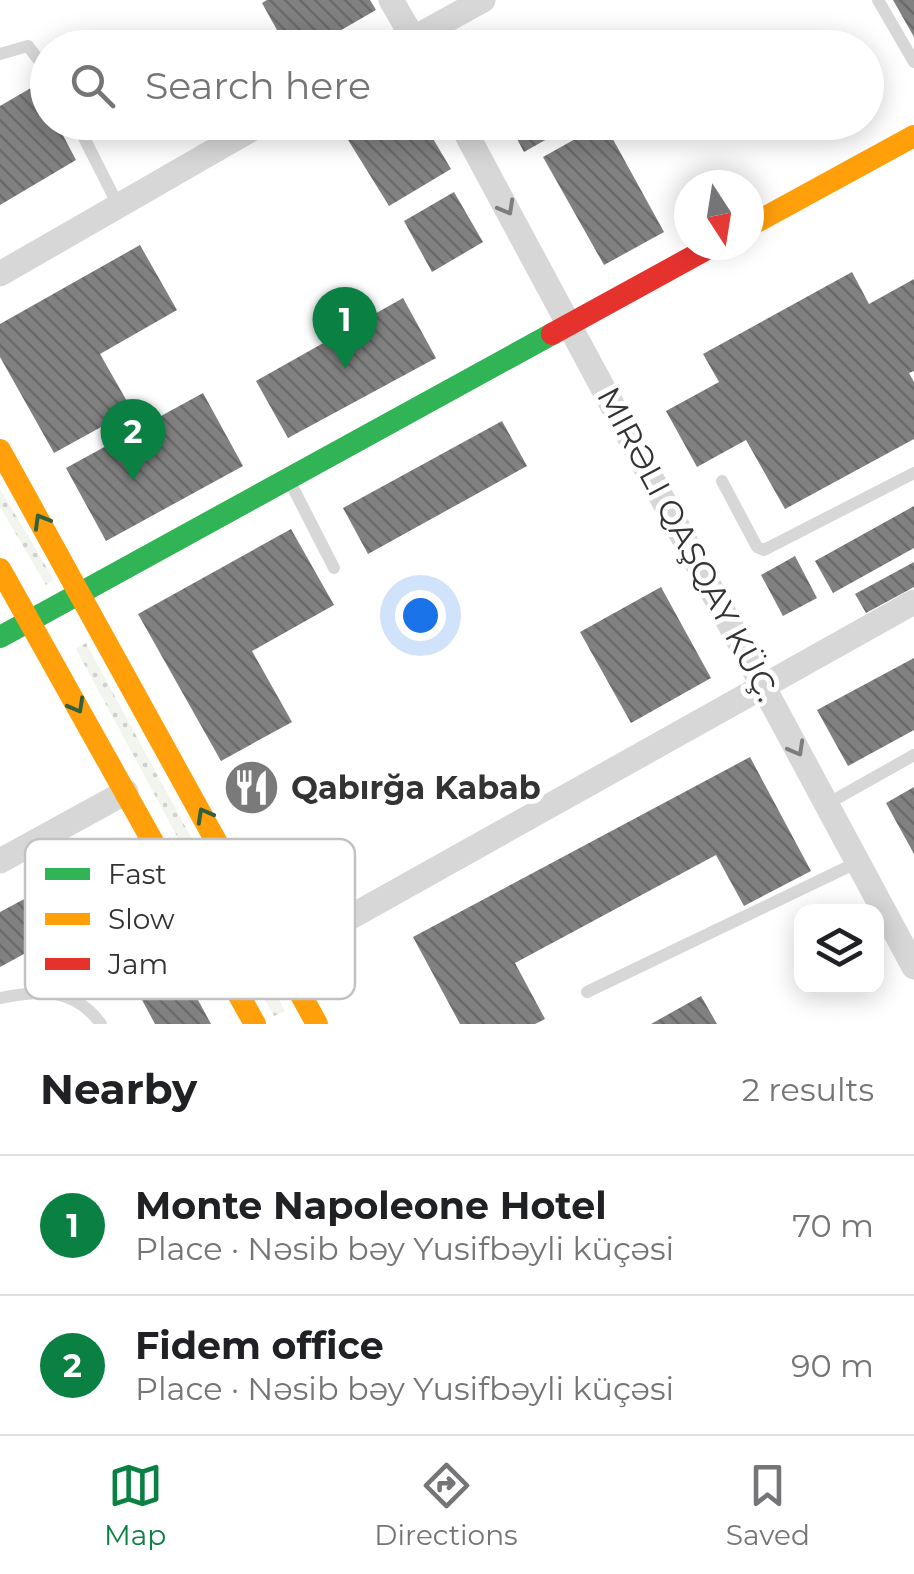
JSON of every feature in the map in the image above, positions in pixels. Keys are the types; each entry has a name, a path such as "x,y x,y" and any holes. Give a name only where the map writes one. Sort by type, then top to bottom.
{"street":[{"path":"391,0 403,30"},
{"path":"433,30 483,0"},
{"path":"764,218 914,136"},
{"path":"0,274 233,140"},
{"name":"MIRƏLI QAŞQAY KÜÇ.","path":"470,140 914,966"},
{"path":"0,637 686,260"},
{"path":"0,450 217,839"},
{"path":"0,569 152,839"},
{"path":"355,915 914,602"},
{"path":"40,839 126,792"},
{"path":"0,861 25,847"},
{"path":"241,999 255,1024"}],"lane":[{"path":"878,0 914,62"},
{"path":"0,54 30,49"},
{"path":"85,140 118,206"},
{"path":"722,481 756,547 764,550 914,473"},
{"path":"288,478 334,568"},
{"path":"826,804 914,755"},
{"path":"586,992 858,862"},
{"path":"0,998 25,996"},
{"path":"74,999 89,1008 100,1024"}],"shaded area":[{"path":"0,489 54,580 46,585 0,507"},
{"path":"86,643 192,839 179,839 76,649"},
{"path":"265,999 279,999 285,1011 274,1016"}],"building":[{"path":"370,0 376,10 341,30 277,30 262,3"},
{"path":"893,0 914,0 914,37"},
{"path":"30,88 30,140 65,140 76,160 0,205 0,106"},
{"path":"348,140 434,140 451,169 389,206"},
{"path":"518,140 545,140 524,152"},
{"path":"574,140 613,140 664,232 604,265 543,157"},
{"path":"454,192 483,242 432,272 404,221"},
{"path":"140,245 177,310 100,354 132,410 54,453 0,357 0,324"},
{"path":"852,272 869,304 914,279 914,371 909,373 914,382 914,439 785,509 746,440 697,467 666,411 719,382 703,354"},
{"path":"403,298 436,358 288,438 256,381"},
{"path":"203,393 243,466 106,541 66,468"},
{"path":"502,421 527,466 368,554 343,508"},
{"path":"914,506 914,548 833,593 815,561"},
{"path":"291,529 334,605 252,651 292,722 221,761 138,614"},
{"path":"795,556 817,598 783,616 761,575"},
{"path":"914,562 914,587 866,613 855,594"},
{"path":"661,587 711,678 631,723 580,632"},
{"path":"914,658 914,730 848,766 817,710"},
{"path":"750,757 811,871 744,906 716,855 515,963 545,1019 535,1024 460,1024 413,937"},
{"path":"914,787 914,854 886,803"},
{"path":"25,899 25,953 0,967 0,912"},
{"path":"701,996 717,1024 651,1024"},
{"path":"141,999 197,999 211,1024 155,1024"}],"traffic: fast":[{"path":"0,637 552,334"}],"traffic: slow":[{"path":"764,218 914,136"},
{"path":"0,450 215,839"},
{"path":"0,569 151,839"},
{"path":"241,999 255,1024"},
{"path":"303,999 317,1024"}],"traffic: jam":[{"path":"552,334 687,260"}],"place":[{"name":"Monte Napoleone Hotel","path":"345,369"},
{"name":"Fidem office","path":"133,481"},
{"name":"Qabırğa Kabab","path":"252,788"}]}
